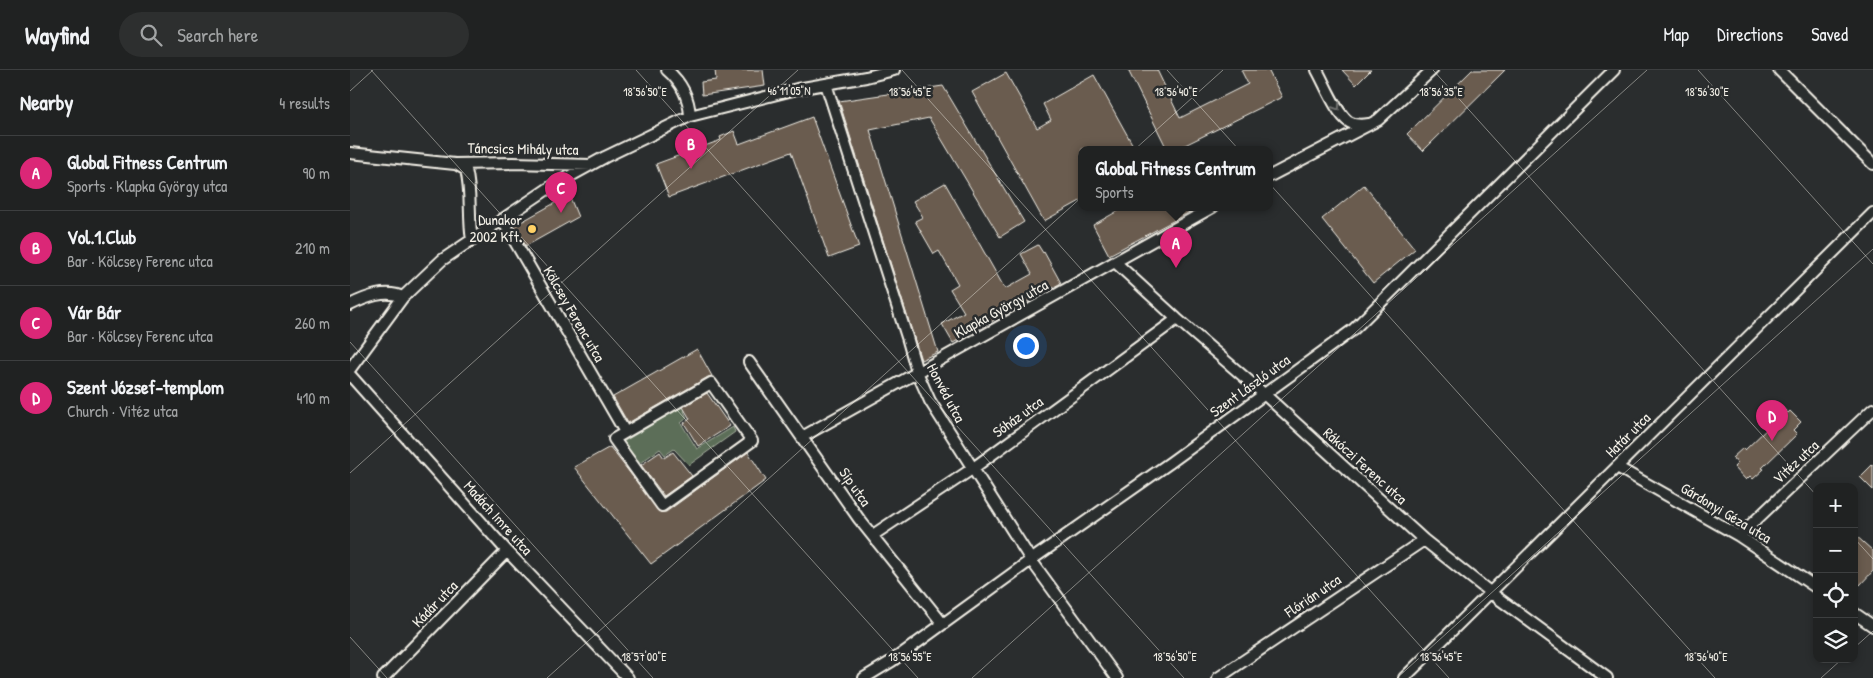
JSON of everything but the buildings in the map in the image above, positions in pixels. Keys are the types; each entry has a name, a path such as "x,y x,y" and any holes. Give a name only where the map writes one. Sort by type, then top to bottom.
{"street":[{"path":"666,70 676,78 684,90 689,102 690,116"},
{"path":"350,369 403,297 442,260 552,186 690,116 797,89 894,70"},
{"path":"1317,70 1338,110 1349,122 1361,125 1372,124"},
{"path":"1273,174 1372,124 1432,70"},
{"name":"Szent László utca","path":"864,678 892,661 944,624 1354,329 1614,70"},
{"path":"1779,70 1873,164"},
{"name":"Honvéd utca","path":"826,84 908,337 917,372 930,401 1031,560 1117,678"},
{"name":"Táncsics Mihály utca","path":"350,153 455,164 591,165"},
{"name":"Táncsics Mihály utca","path":"455,164 466,170 470,186 469,223 472,240"},
{"name":"Klapka György utca","path":"802,437 1207,211"},
{"name":"Határ utca","path":"1404,678 1873,213"},
{"name":"Kölcsey Ferenc utca","path":"503,220 625,432"},
{"name":"Rákóczi Ferenc utca","path":"1115,262 1177,319 1264,394 1424,540 1491,593 1607,678"},
{"path":"350,305 387,292 403,297"},
{"name":"Sóház utca","path":"873,535 972,469 1177,319"},
{"name":"Síp utca","path":"749,362 858,519 944,624"},
{"name":"Madách Imre utca","path":"350,375 507,551 628,678"},
{"path":"711,383 752,441 662,506 614,439 625,432 711,383"},
{"name":"Vitéz utca","path":"1739,536 1873,409"},
{"name":"Gárdonyi Géza utca","path":"1617,467 1739,536 1813,585"},
{"name":"Flórián utca","path":"1218,678 1424,540"},
{"name":"Kádár utca","path":"383,678 507,551"},
{"path":"1858,616 1873,626"}],"green space":[{"path":"706,393 708,396 684,411 687,418 681,423 697,449 733,427 735,432 689,465 674,449 665,455 660,449 637,465 621,443"}],"place":[{"name":"Vol.1.Club","path":"691,169"},
{"name":"Vár Bár","path":"561,213"},
{"name":"Dunakor 2002 Kft.","path":"532,229"},
{"name":"Global Fitness Centrum","path":"1176,268"},
{"name":"Szent József-templom","path":"1772,441"}]}
